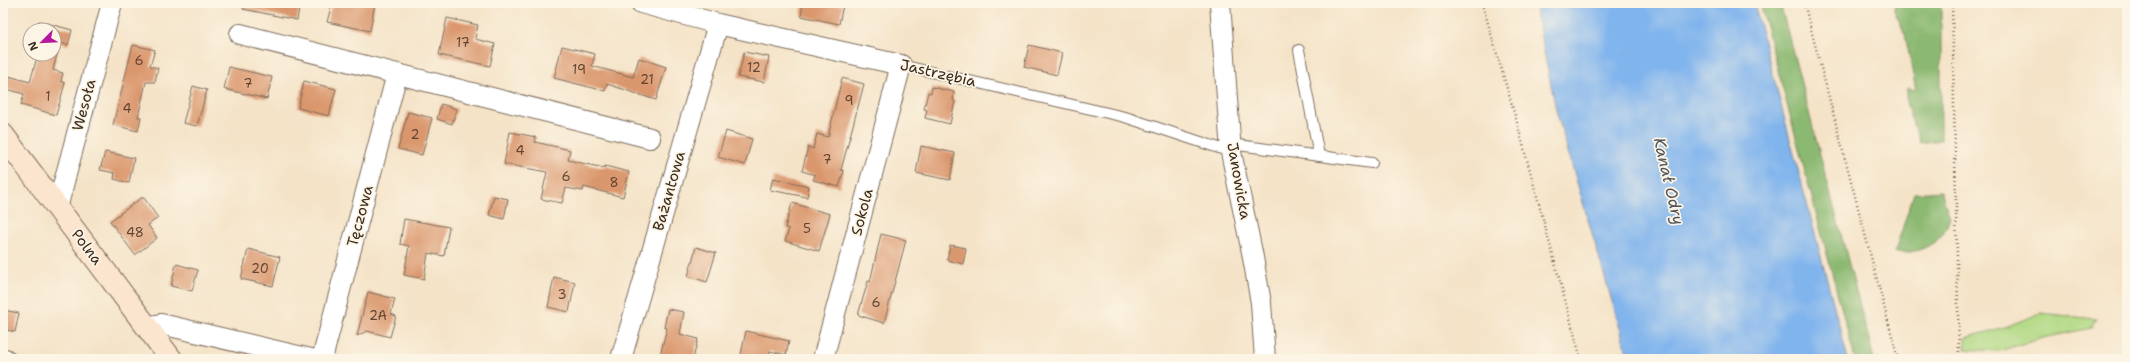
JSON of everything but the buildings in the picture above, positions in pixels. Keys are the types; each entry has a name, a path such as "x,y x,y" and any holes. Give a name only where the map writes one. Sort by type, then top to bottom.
{"street":[{"name":"Wesoła","path":"57,208 112,3"},
{"name":"Jastrzębia","path":"641,3 718,24 901,64"},
{"name":"Janowicka","path":"1220,3 1231,148 1261,303 1265,359"},
{"name":"Bażantowa","path":"621,359 718,24"},
{"path":"240,34 650,138"},
{"name":"Sokola","path":"823,359 901,64"},
{"name":"Tęczowa","path":"322,359 398,74"},
{"name":"Polna","path":"3,135 171,359"},
{"path":"147,327 161,324 311,359"}],"lane":[{"path":"1300,50 1319,156"},
{"name":"Jastrzębia","path":"901,64 1125,117 1231,148 1319,156 1372,163"}],"path":[{"path":"1482,3 1516,119 1581,359"},
{"path":"1804,3 1898,359"},
{"path":"1952,3 1960,307 1959,359"}],"green space":[{"path":"1760,3 1780,3 1874,359 1855,359"},
{"path":"1895,3 1941,3 1941,140 1920,143 1907,107 1907,88 1916,90 1905,34 1894,10"},
{"path":"1941,191 1950,218 1943,233 1934,242 1921,249 1907,253 1895,251 1914,193"},
{"path":"2041,313 2096,319 2091,328 2043,338 1999,351 1965,349 1965,338 2005,327"}],"water":[{"name":"Kanał Odry","path":"1534,3 1754,3 1848,359 1629,359 1557,114"}]}
